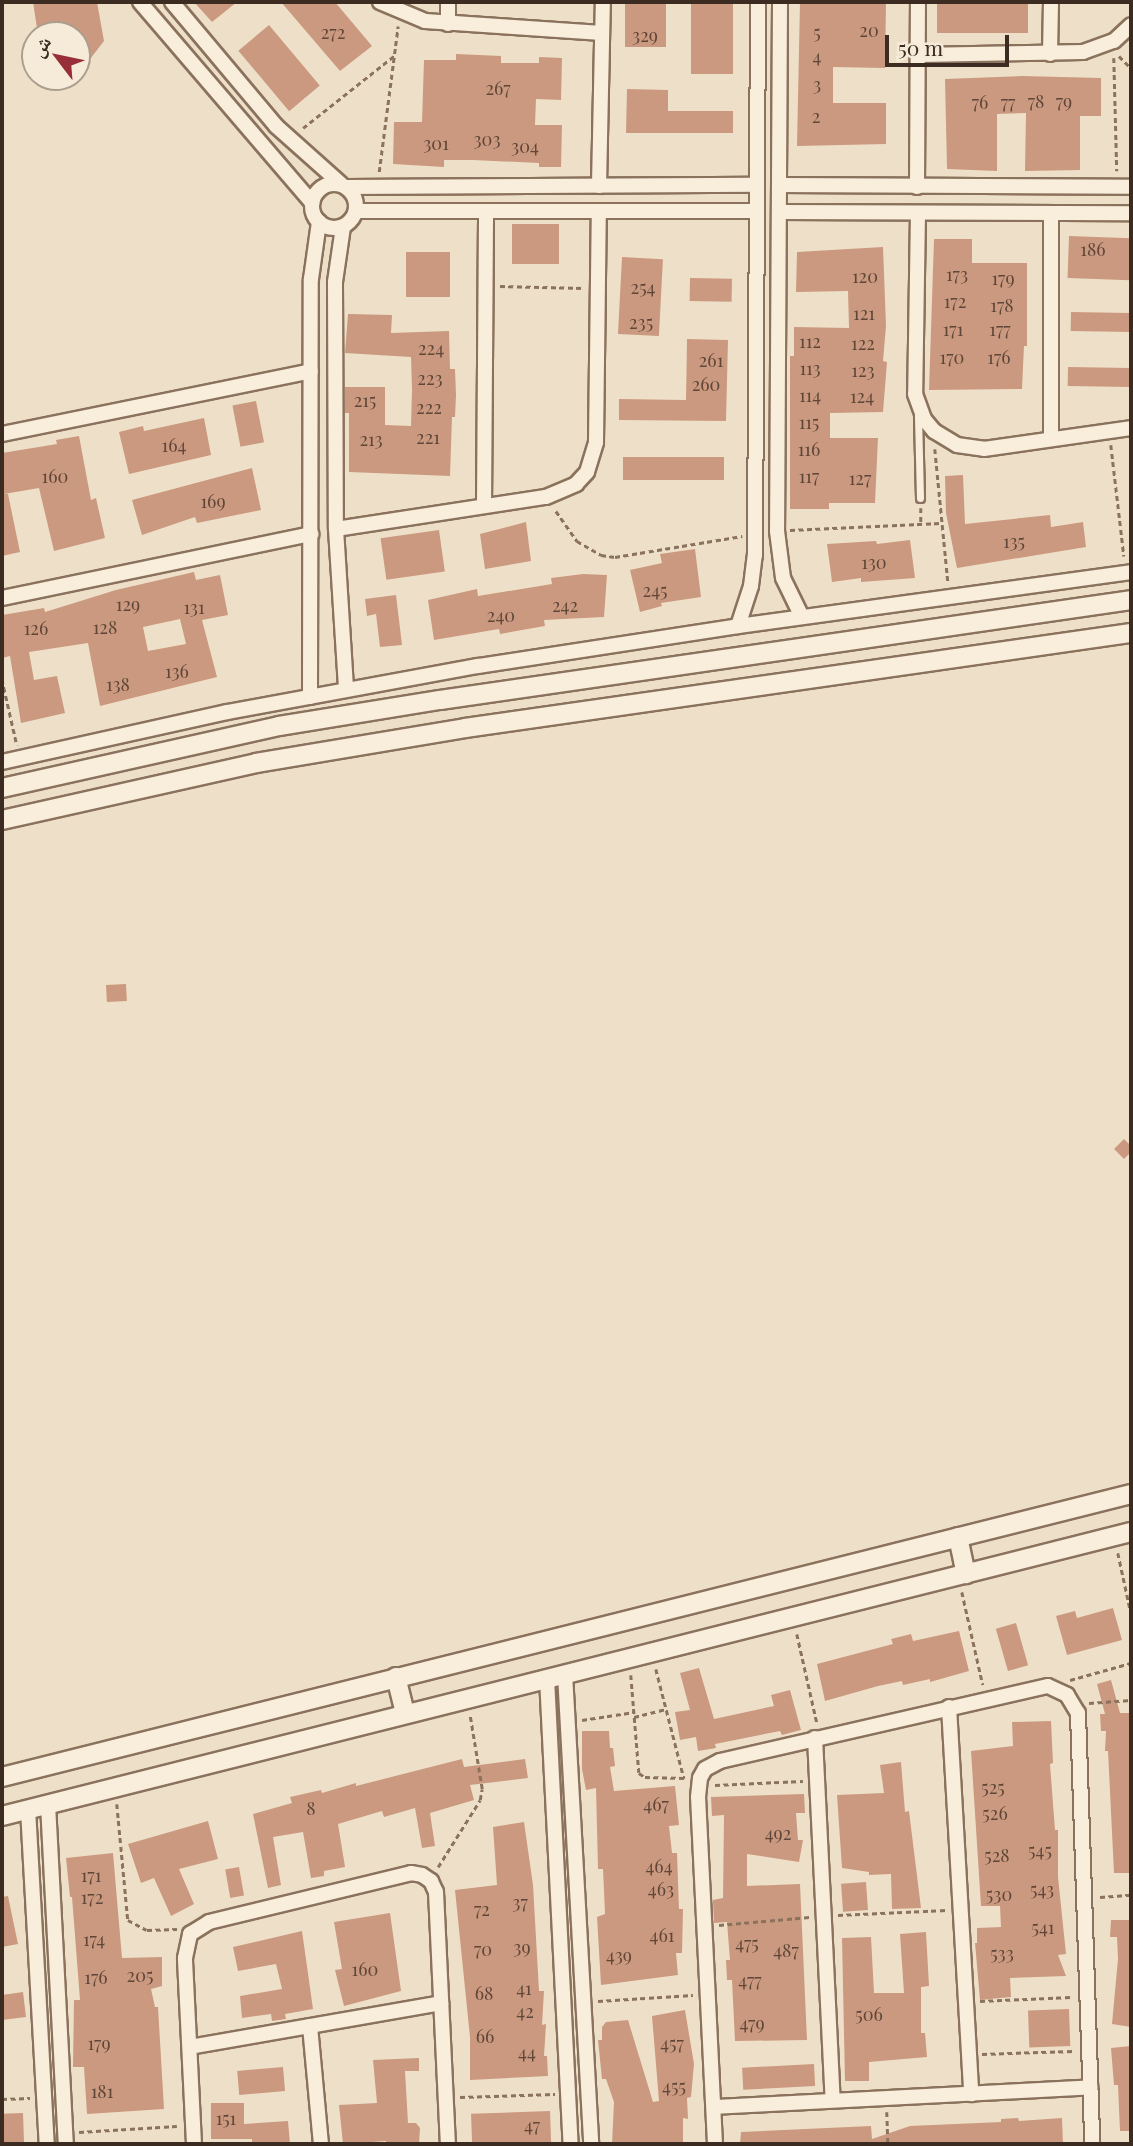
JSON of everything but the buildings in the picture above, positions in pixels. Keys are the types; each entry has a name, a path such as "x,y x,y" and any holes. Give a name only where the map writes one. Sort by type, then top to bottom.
{"street":[{"path":"140,2 312,203 318,222 312,265 310,697"},
{"path":"172,2 290,139 355,197 356,211 343,227 335,282 336,528 346,690"},
{"path":"380,2 425,21 603,33"},
{"path":"448,2 448,24"},
{"path":"599,186 603,2"},
{"path":"738,626 751,586 755,533 758,2"},
{"path":"780,2 777,531 783,578 802,617"},
{"path":"917,187 918,2"},
{"path":"1050,54 1051,2"},
{"path":"918,55 1050,54 1099,47 1114,41 1131,25"},
{"path":"312,203 322,188 343,186 757,185"},
{"path":"780,185 1125,188"},
{"path":"356,211 757,211"},
{"path":"484,506 486,211"},
{"path":"336,528 546,497 576,484 594,458 599,211"},
{"path":"780,212 1131,213"},
{"path":"918,213 915,394 918,405 934,431 945,439 971,449 1131,428"},
{"path":"1051,214 1051,439"},
{"path":"318,222 326,227 343,227"},
{"path":"2,434 311,371"},
{"path":"755,513 777,513"},
{"path":"2,598 311,534"},
{"path":"2,762 346,690 594,647 1128,572"},
{"path":"2,788 279,726 1131,600"},
{"path":"2,820 256,763 465,728 1131,633"},
{"path":"707,662 711,694"},
{"path":"2,1777 1131,1494"},
{"path":"2,1816 1122,1534"},
{"path":"958,1537 962,1575"},
{"path":"556,1676 568,1722 591,2144"},
{"path":"556,1676 571,2144"},
{"path":"396,1677 405,1714"},
{"path":"715,2144 699,1782 705,1769 720,1760 1048,1686 1059,1689 1074,1704 1079,1724 1092,2144"},
{"path":"949,1707 971,2094"},
{"path":"817,1737 833,2100"},
{"path":"48,1804 65,2139"},
{"path":"28,1809 47,2144"},
{"path":"194,2144 186,1958 190,1934 209,1922 411,1872 431,1881 436,1892 449,2144"},
{"path":"190,2048 441,2003"},
{"path":"310,2026 321,2144"},
{"path":"714,2107 1090,2088"}],"lane":[{"path":"918,405 920,498"}],"path":[{"path":"377,187 400,12"},
{"path":"1125,188 1114,51 1131,68"},
{"path":"290,139 395,55"},
{"path":"486,286 598,288"},
{"path":"934,431 950,599"},
{"path":"1109,431 1128,572"},
{"path":"546,497 577,541 601,555 615,557 755,533"},
{"path":"777,531 942,523"},
{"path":"2,679 20,758"},
{"path":"1122,1534 1131,1612"},
{"path":"962,1575 986,1698"},
{"path":"793,1617 817,1737"},
{"path":"651,1652 684,1778"},
{"path":"630,1658 640,1776 684,1778 699,1782 817,1780"},
{"path":"1048,1686 1131,1663"},
{"path":"422,1875 438,1867 480,1800 482,1789 468,1698"},
{"path":"1074,1704 1131,1700"},
{"path":"568,1722 666,1709"},
{"path":"115,1787 128,1920 147,1930 180,1929 190,1934"},
{"path":"1085,1898 1131,1895"},
{"path":"584,2001 708,1994"},
{"path":"966,2002 1088,1996"},
{"path":"969,2055 1089,2050"},
{"path":"446,2098 568,2094"},
{"path":"2,2099 44,2098"},
{"path":"886,2098 888,2144"},
{"path":"65,2139 193,2125"}]}
